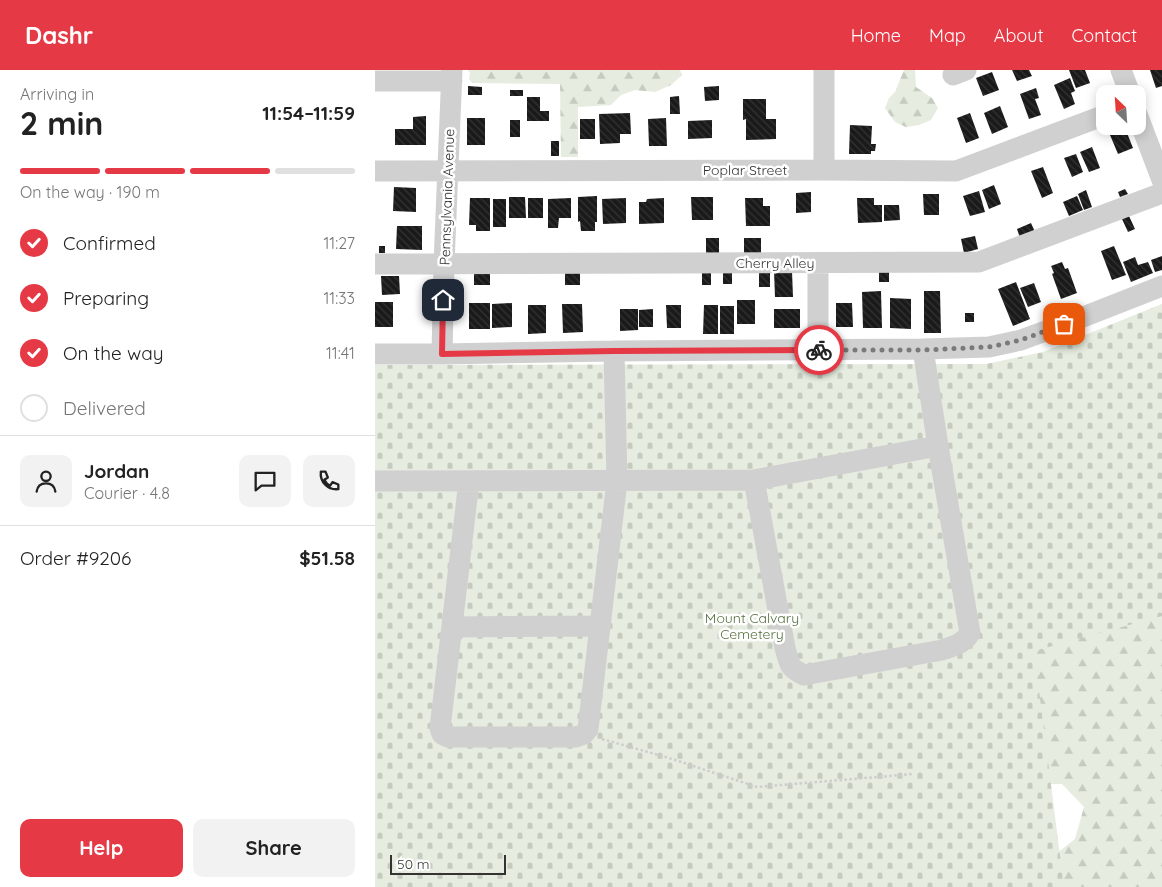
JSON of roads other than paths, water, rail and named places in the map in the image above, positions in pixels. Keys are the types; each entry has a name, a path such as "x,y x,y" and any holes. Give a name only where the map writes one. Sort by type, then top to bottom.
{"street":[{"path":"824,70 824,170"},
{"path":"1121,70 1127,85"},
{"path":"375,81 452,76"},
{"name":"Pennsylvania Avenue","path":"442,354 452,76"},
{"name":"Poplar Street","path":"375,171 956,171 1096,118"},
{"path":"1145,135 1160,171"},
{"name":"Cherry Alley","path":"375,264 979,262 1162,193"},
{"path":"818,262 818,350"},
{"path":"375,354 923,350 989,347 1021,340 1162,286"},
{"path":"754,480 785,648 793,670 804,675 822,672 942,650 967,639 970,633 923,350"},
{"path":"469,481 440,728 442,734 448,737 576,737 584,734 588,729 617,480 614,351"},
{"path":"375,481 754,480 938,446"},
{"path":"452,626 600,626"}],"park label":[{"name":"Mount Calvary Cemetery","path":"752,626"}]}
